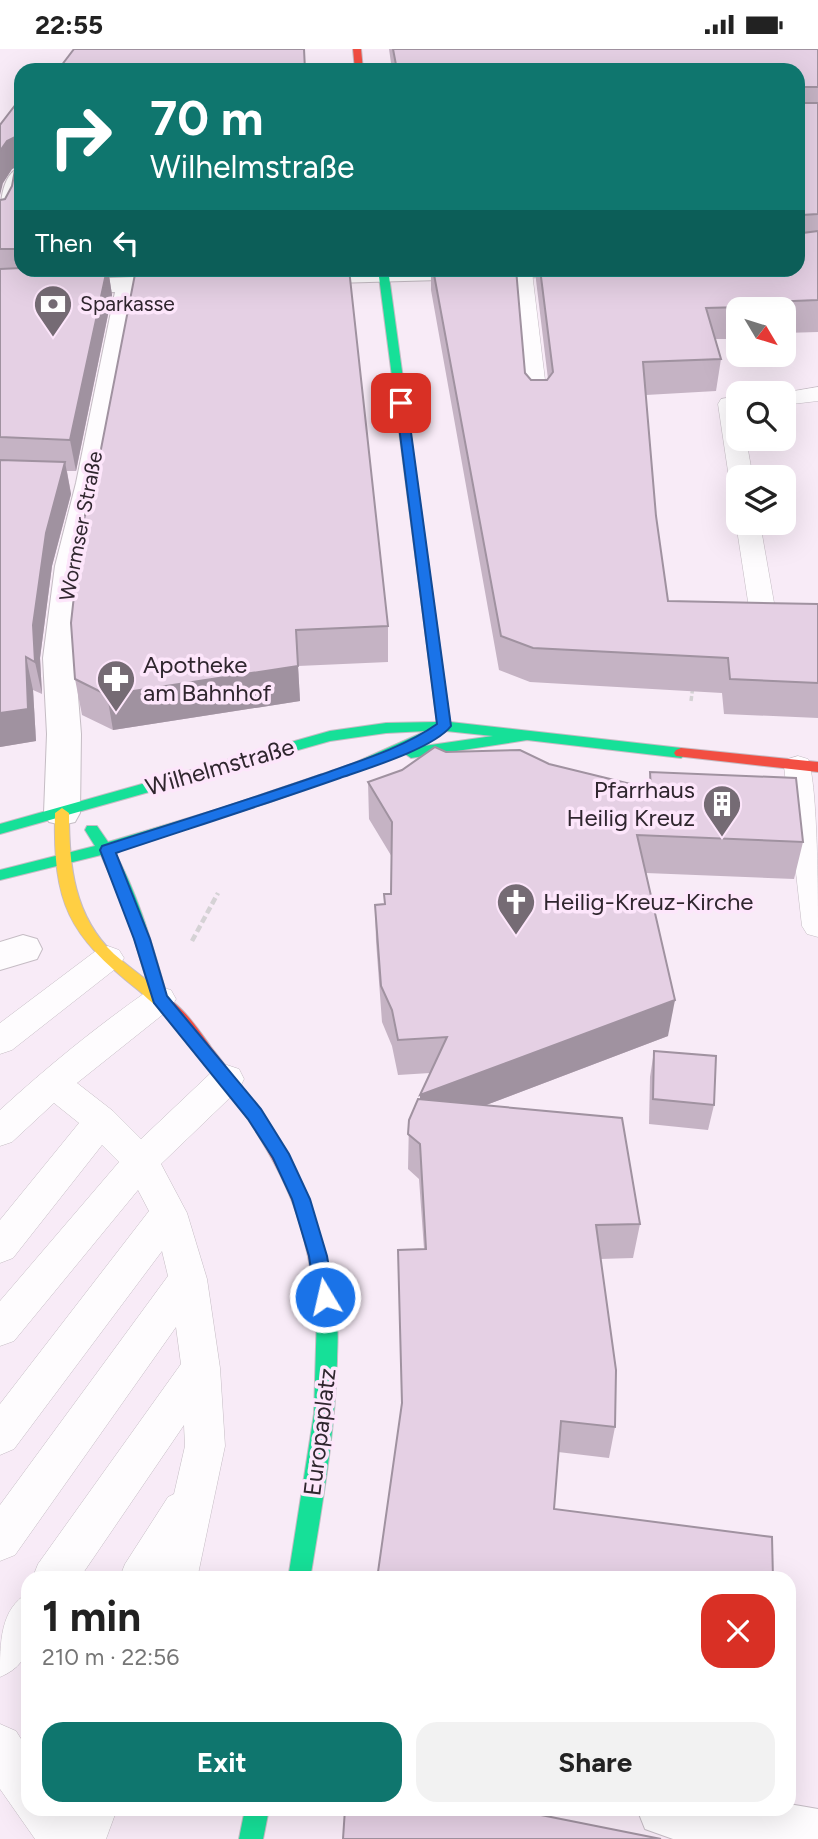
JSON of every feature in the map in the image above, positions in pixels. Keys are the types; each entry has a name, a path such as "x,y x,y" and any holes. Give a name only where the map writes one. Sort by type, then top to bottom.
{"main road":[{"path":"385,277 444,726"},
{"name":"Wilhelmstraße","path":"0,875 107,850 249,805 378,759 431,736 444,726"},
{"name":"Wilhelmstraße","path":"0,829 330,736 386,728 444,726 808,766"},
{"name":"Wilhelmstraße","path":"378,759 525,736"},
{"name":"Europaplatz","path":"160,999 142,939 107,850 92,830 62,813 60,862 69,900 83,930 108,958 160,999 227,1079 280,1154 301,1199 318,1256 328,1318 329,1385 300,1571"},
{"path":"251,1839 256,1816"}],"street":[{"path":"1,214 8,191 14,183"},
{"path":"282,278 297,277"},
{"path":"0,289 212,281"},
{"name":"Wormser Straße","path":"62,813 64,734 59,658 77,482 129,284"},
{"path":"702,1816 818,1838"}],"lane":[{"path":"523,277 537,405"},
{"path":"796,397 817,395"},
{"path":"750,535 764,621 818,623"},
{"path":"808,766 818,926"},
{"path":"0,1041 108,958"},
{"path":"0,1132 52,1082 111,1033 160,999"},
{"path":"0,1329 141,1161 227,1079"},
{"path":"52,1082 101,1121 141,1161 169,1213 188,1279 201,1368 205,1446 178,1571"},
{"path":"0,1247 101,1121"},
{"path":"0,1436 169,1213"},
{"path":"0,1540 188,1279"},
{"path":"59,1571 201,1368"},
{"path":"146,1571 195,1493"},
{"path":"0,1655 21,1625"},
{"path":"46,1816 65,1839"},
{"path":"82,1839 91,1816"}],"path":[{"path":"691,701 694,674"}],"building":[{"path":"74,49 304,49 305,63 63,63"},
{"path":"393,49 818,49 818,87 805,87 805,63 396,63"},
{"path":"805,103 818,103 818,214 805,215"},
{"path":"14,107 14,138 7,141 0,151 0,125"},
{"path":"14,175 14,249 0,249 0,200 5,199"},
{"path":"818,231 818,300 796,301 796,297 726,297 726,307 706,308 721,359 643,362 656,516 668,601 818,604 818,683 730,679 728,658 533,648 501,636 434,277 517,277 525,373 531,380 547,380 553,372 541,277 805,277 805,233"},
{"path":"14,268 14,277 105,277 70,440 0,437 0,269"},
{"path":"134,277 350,277 388,626 296,630 298,666 107,695 75,679 71,623 81,532 101,449"},
{"path":"0,460 65,462 46,533 33,625 35,662 26,657 28,709 0,713"},
{"name":"Heilig-Kreuz-Kirche","path":"435,747 446,752 520,750 549,764 651,789 650,772 796,778 803,842 637,835 675,1000 420,1095 447,1037 398,1040 392,1010 381,986 375,905 385,904 384,894 391,894 392,822 368,782 402,770"},
{"path":"654,1051 716,1056 714,1105 653,1099"},
{"path":"418,1099 622,1118 640,1224 596,1225 616,1370 615,1427 561,1421 554,1509 772,1537 773,1571 378,1571 402,1403 398,1250 426,1249 420,1144 408,1134 409,1120"},
{"path":"345,1816 546,1816 661,1839 343,1839"}],"traffic: fast":[{"path":"384,277 444,726 681,753"},
{"path":"0,829 330,736 386,728 435,726"},
{"path":"0,875 115,846 265,799 375,760 444,726"},
{"path":"411,753 525,736"},
{"path":"92,830 125,889 160,999"},
{"path":"300,1571 324,1414 326,1314"},
{"path":"251,1839 256,1816"}],"traffic: slow":[{"path":"62,813 64,873 74,910 83,927 109,958 164,1003"}],"traffic: jam":[{"path":"357,49 358,63"},
{"path":"681,753 818,767"},
{"path":"164,1003 241,1097 278,1153 293,1183 315,1245 326,1314"}],"place":[{"name":"Sparkasse","path":"53,338"},
{"name":"Apotheke am Bahnhof","path":"116,713"},
{"name":"Pfarrhaus Heilig Kreuz","path":"722,838"},
{"name":"Heilig-Kreuz-Kirche","path":"516,936"}],"route":[{"path":"325,1297 318,1256 301,1199 280,1154 254,1114 160,999 142,939 107,850 249,805 378,759 431,736 444,726 401,403"}]}
